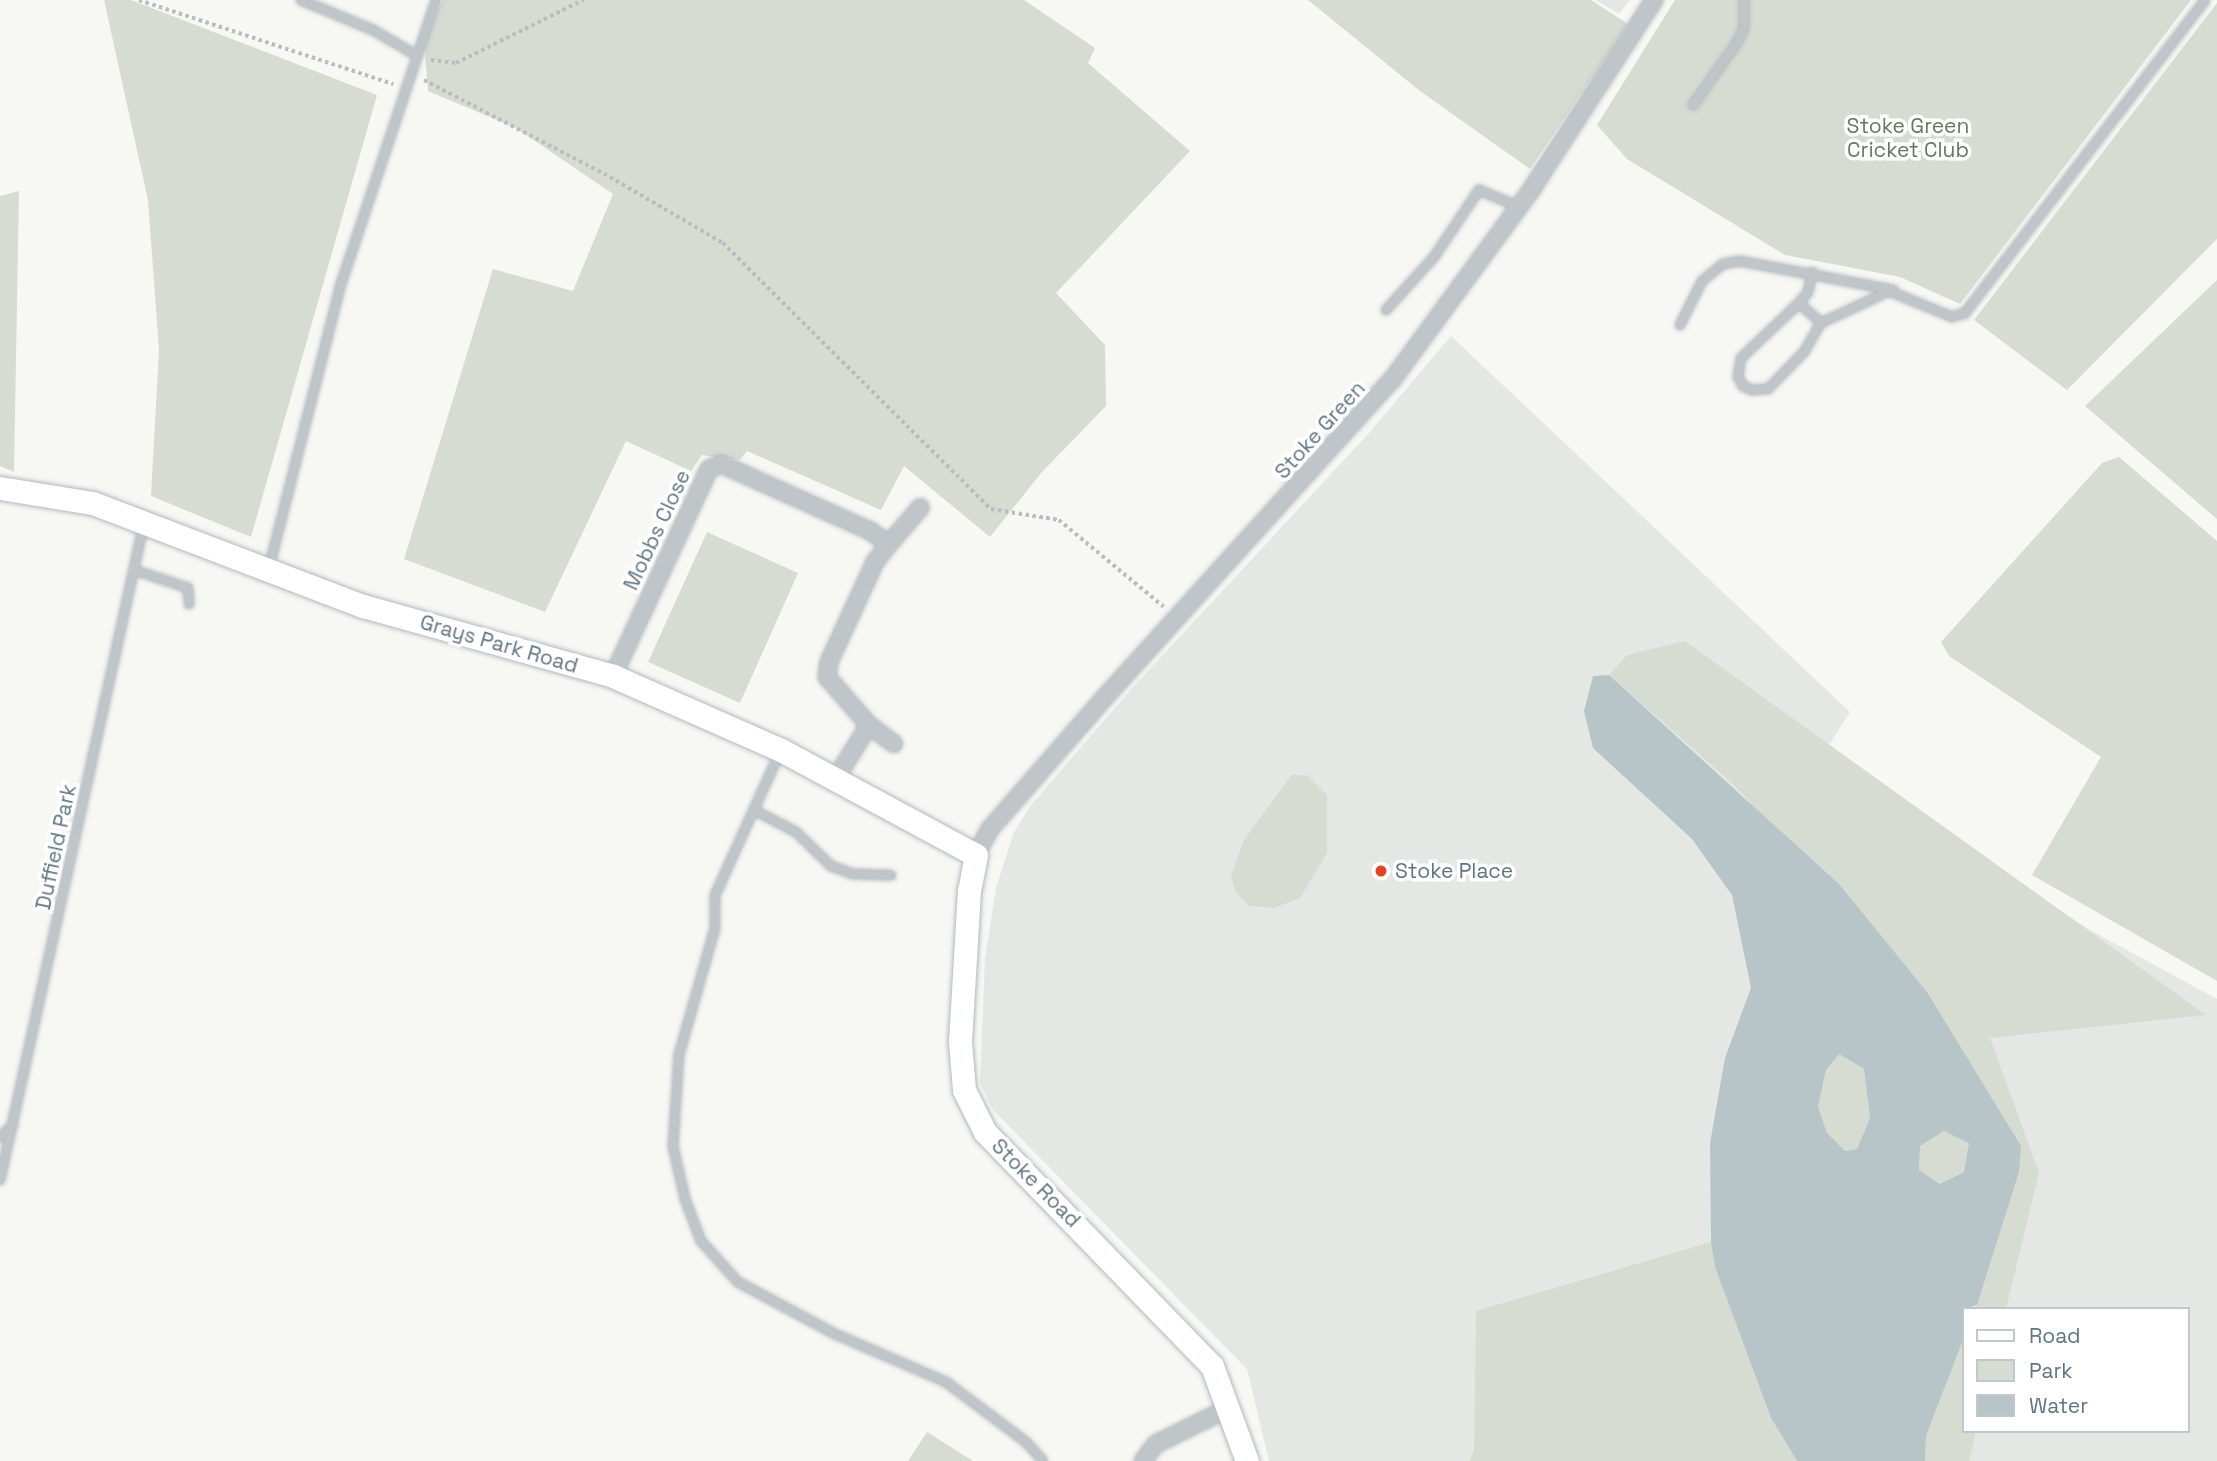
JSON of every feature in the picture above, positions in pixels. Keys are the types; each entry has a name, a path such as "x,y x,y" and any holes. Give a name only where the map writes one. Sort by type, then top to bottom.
{"main road":[{"name":"Grays Park Road","path":"0,488 93,503 145,520 268,571 363,606 613,676 781,750 976,855"},
{"name":"Stoke Road","path":"976,855 969,890 961,1028 964,1090 985,1132 1212,1366 1247,1461"}],"street":[{"name":"Stoke Green","path":"976,855 990,829 1392,380 1592,100 1654,0"},
{"name":"Mobbs Close","path":"613,676 709,469 722,464 733,468 870,531 889,544"},
{"path":"894,744 870,725 827,677 829,662 875,562 919,508"},
{"path":"836,778 870,725"},
{"path":"1143,1461 1156,1444 1229,1408"}],"lane":[{"path":"301,0 373,30 416,55"},
{"path":"268,571 341,284 404,88 436,0"},
{"path":"1693,105 1738,41 1744,28 1744,0"},
{"path":"1680,324 1702,281 1723,264 1766,262 1896,290 1952,317 1965,313 2205,0"},
{"path":"1386,310 1434,257 1479,190 1518,207"},
{"path":"1812,272 1808,292 1799,303 1741,358 1738,377 1743,386 1761,392 1768,389 1804,352 1821,323 1896,290"},
{"path":"1799,303 1821,323"},
{"name":"Duffield Park","path":"0,1180 145,520"},
{"path":"134,570 188,588 189,604"},
{"path":"781,750 756,811 715,895 715,928 679,1054 673,1146 685,1199 701,1241 738,1282 835,1334 946,1382 1027,1442 1043,1461"},
{"path":"756,811 796,832 831,866 853,874 891,876"},
{"path":"0,1137 13,1125"}],"path":[{"path":"139,0 404,88"},
{"path":"416,55 456,63 583,0"},
{"path":"410,73 588,165 723,243 991,509 1059,520 1178,619"}],"shaded area":[{"path":"1596,0 1630,0 1619,14"},
{"path":"1451,336 1850,712 1824,753 2090,930 2217,999 2217,1461 1269,1461 1247,1369 993,1110 980,1083 985,958 996,888 1014,832 1031,805 1134,686 1368,434"}],"green space":[{"path":"104,0 131,0 377,95 251,537 151,496 159,350 148,200"},
{"path":"443,0 1024,0 1095,48 1088,63 1190,151 1056,293 1105,345 1106,406 1042,472 990,537 904,466 881,510 747,451 740,460 702,455 691,471 626,441 545,612 404,559 493,269 573,291 613,194 516,128 428,91 424,41"},
{"path":"1308,0 1591,0 1628,24 1530,169 1420,91"},
{"name":"Stoke Green Cricket Club","path":"1675,0 2191,0 1960,304 1900,277 1785,255 1627,159 1597,125"},
{"path":"2217,3 2217,239 2067,390 1974,320"},
{"path":"19,191 14,472 0,466 0,196"},
{"path":"2217,280 2217,519 2085,406"},
{"path":"2119,457 2217,541 2217,981 2032,875 2101,757 1949,656 1941,642 2102,463"},
{"path":"707,532 798,573 740,703 648,662"},
{"path":"1685,641 2206,1015 1990,1038 2039,1173 2006,1307 1976,1307 2019,1172 1927,992 1732,783 1609,675 1627,655"},
{"path":"1292,774 1308,776 1327,795 1327,853 1300,898 1274,908 1249,906 1236,892 1231,876 1244,840"},
{"path":"1839,1054 1864,1069 1870,1118 1857,1149 1845,1151 1827,1134 1818,1107 1826,1070"},
{"path":"1944,1131 1970,1142 1964,1172 1940,1184 1919,1170 1920,1145"},
{"path":"1711,1242 1715,1267 1771,1418 1797,1461 1469,1461 1474,1451 1476,1311"},
{"path":"1962,1343 1962,1433 1976,1433 1969,1461 1925,1461 1926,1436"},
{"path":"927,1432 973,1461 908,1461"}],"water":[{"path":"1609,675 1839,884 1927,992 2021,1146 2019,1172 1977,1305 1962,1307 1962,1343 1926,1436 1925,1461 1797,1461 1771,1418 1715,1267 1711,1242 1710,1143 1725,1058 1751,988 1732,895 1692,839 1593,748 1584,711 1593,676","holes":["1839,1054 1864,1069 1870,1118 1857,1149 1845,1151 1827,1133 1818,1107 1826,1070","1944,1131 1969,1143 1964,1172 1940,1184 1919,1170 1920,1146"]}],"place":[{"name":"Stoke Place","path":"1381,871"}]}
